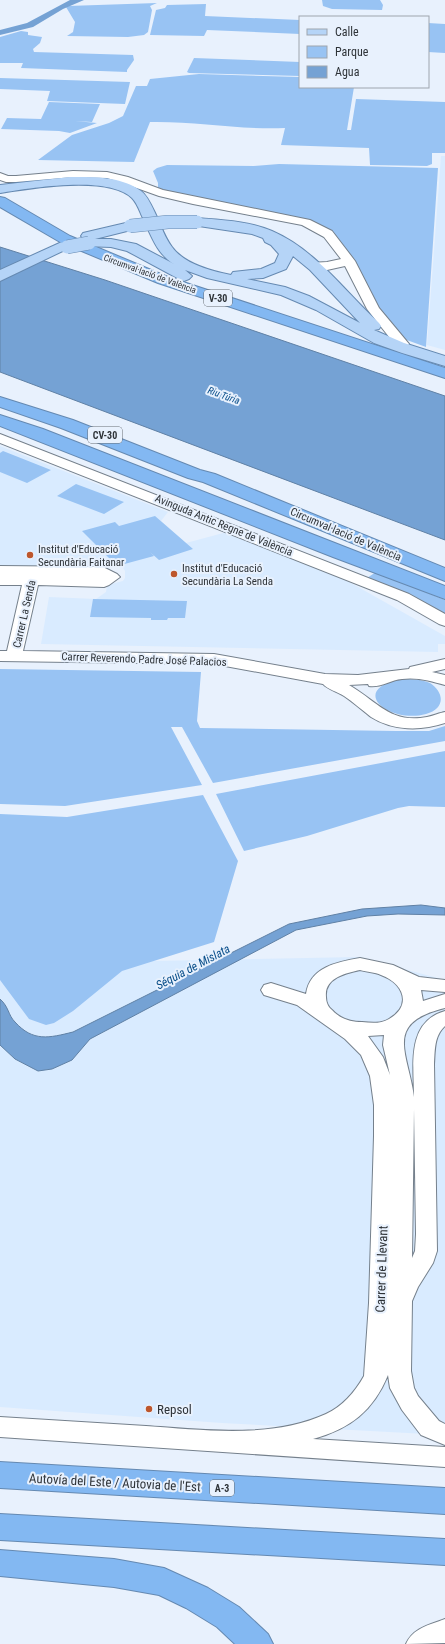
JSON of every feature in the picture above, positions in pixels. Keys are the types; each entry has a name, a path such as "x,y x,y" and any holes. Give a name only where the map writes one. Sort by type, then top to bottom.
{"highway":[{"name":"Circumval·lació de València","path":"0,200 65,239 163,280 445,373"},
{"name":"CV-30","path":"0,397 96,431 198,472 209,478"},
{"name":"Circumval·lació de València","path":"0,402 67,424 194,474 209,478 445,575"},
{"path":"17,408 130,455 312,538 414,580"},
{"path":"0,420 130,469 340,553 445,592"},
{"name":"Autovía del Este / Autovia de l'Est","path":"0,1475 445,1501"},
{"path":"0,1527 445,1552"},
{"path":"0,1563 114,1572 164,1582 197,1598 228,1617 257,1644"}],"main road":[{"path":"0,189 54,181 103,182 123,187 137,194 166,249 177,260 204,272 277,290 321,306 378,338 404,349 445,361"},
{"path":"0,276 61,248 130,226 168,222 197,222 248,229 274,237 291,246 314,266 359,315 380,333 402,344 424,352 445,356"},
{"path":"204,272 234,275 264,273 281,266 287,254 276,242 248,229"},
{"path":"84,241 111,243 131,248 170,270 193,279 304,300"}],"street":[{"path":"0,176 6,179 16,179 73,174 107,175 124,179 159,193 193,201 306,222 328,234 349,261 373,309 402,344"},
{"path":"314,266 327,266 349,261"},
{"name":"Avinguda Antic Regne de València","path":"0,438 402,597 445,621"},
{"path":"0,571 33,576"},
{"path":"0,580 33,576"},
{"name":"Carrer La Senda","path":"7,656 33,576"},
{"name":"Carrer Reverendo Padre José Palacios","path":"7,656 214,659 311,677 358,680 411,672 443,676"},
{"path":"369,706 366,698 368,690 374,682 391,675"},
{"name":"Carrer Reverendo Padre José Palacios","path":"311,677 347,689 378,714 390,720 405,723 421,723 436,721 445,717"},
{"path":"445,986 415,983 383,968 360,964 345,966 308,986 271,990 304,1000 326,1016 346,1027 363,1030 380,1029 395,1024 419,1009 445,1001"},
{"path":"402,977 410,986 414,996 413,1007 407,1016"},
{"path":"321,980 316,990 315,1001 326,1016"},
{"name":"Carrer de Llevant","path":"239,1442 302,1432 326,1426 348,1414 363,1400 372,1388 376,1376 381,1253 384,1132 383,1094 378,1070 363,1042 351,1032 326,1016"},
{"name":"Carrer de Llevant","path":"407,1016 398,1024 393,1043 402,1080 404,1099 399,1366 402,1388 410,1403 430,1428 445,1435"},
{"name":"Carrer de Llevant","path":"400,1306 407,1284 422,1264 426,1251 424,1064 426,1040 429,1030 440,1020"},
{"path":"0,1426 445,1457"},
{"path":"419,1644 427,1638 445,1631"}],"shaded area":[{"path":"441,156 445,156 445,350 427,345"},
{"path":"0,446 168,512 161,521 186,543 227,532 335,574 445,636 445,644 438,644 438,652 41,644 49,597 96,599 106,592 107,585 123,581 125,578 125,571 122,566 0,566"},
{"path":"359,957 445,980 445,1435 222,1423 0,1407 0,964"}],"green space":[{"path":"322,0 380,0 383,5 382,10 332,9 323,6"},
{"path":"157,3 150,6 152,10 148,32 144,35 128,37 67,36 73,32 75,22 66,7 68,6"},
{"path":"206,4 205,16 299,20 299,34 207,30 204,36 150,35 156,10 165,8 167,5"},
{"path":"429,23 445,24 445,53 429,52"},
{"path":"21,31 28,32 28,35 42,37 40,43 33,49 34,52 133,55 134,60 127,72 21,68 23,63 0,63 0,37"},
{"path":"194,58 299,62 299,76 187,72"},
{"path":"199,74 299,77 299,88 354,88 347,130 351,130 356,99 445,102 445,153 432,153 432,164 427,166 370,165 369,148 281,145 285,128 251,128 150,122 134,162 38,160 72,135 109,123 123,116 136,86 147,86 150,79"},
{"path":"0,78 130,82 125,104 47,101 50,91 0,89"},
{"path":"49,102 100,104 92,122 75,121 97,123 70,133 59,131 1,129 7,118 41,119"},
{"path":"279,164 438,168 426,347 404,339 378,308 352,259 310,222 299,218 258,209 230,206 158,190 158,183 153,171 167,165 254,166"},
{"path":"3,451 51,470 27,483 0,472 0,453"},
{"path":"76,484 124,502 104,514 57,496"},
{"path":"155,516 193,549 159,560 150,552 154,556 117,566 82,531 115,522 119,526"},
{"path":"376,572 445,600 445,618 367,578"},
{"path":"93,599 187,601 185,618 151,620 151,618 90,617"},
{"path":"0,669 201,672 197,721 200,728 429,731 445,726 445,741 213,783 182,727 171,727 202,785 65,806 0,804"},
{"path":"400,679 412,679 430,683 438,691 441,700 440,705 432,712 413,716 388,710 380,705 376,698 377,691 384,684"},
{"path":"445,751 445,807 409,806 398,808 307,836 244,851 216,794"},
{"path":"203,795 238,861 214,942 122,971 73,1011 54,1023 46,1025 29,1019 0,980 0,814 67,817"}],"water":[{"name":"Riu Túria","path":"0,247 105,280 445,396 445,540 0,372"},
{"path":"421,905 445,908 445,915 398,914 367,916 296,930 90,1039 72,1060 52,1069 38,1071 15,1059 0,1045 0,999 13,1019 28,1033 42,1037 56,1036 73,1032 289,924 362,909"}],"waterway":[{"path":"0,33 30,25 60,8 80,0"}],"place":[{"name":"Institut d'Educació Secundària Faitanar","path":"30,555"},
{"name":"Institut d'Educació Secundària La Senda","path":"174,574"},
{"name":"Repsol","path":"149,1409"}],"water label":[{"name":"Séquia de Mislata","path":"193,967"}]}
